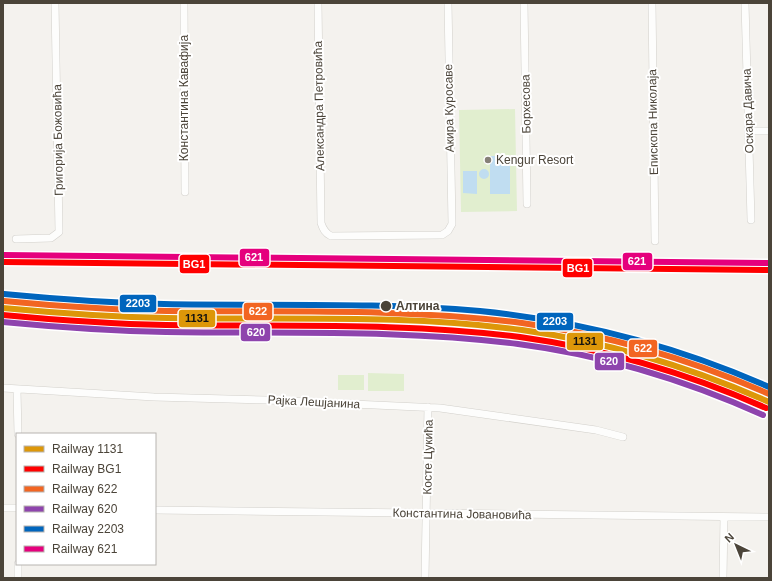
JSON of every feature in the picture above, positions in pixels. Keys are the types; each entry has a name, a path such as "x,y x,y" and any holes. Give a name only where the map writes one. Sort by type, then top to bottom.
{"street":[{"name":"Григорија Божовића","path":"16,239 51,238 56,235 59,228 55,3"},
{"name":"Константина Кавафија","path":"184,3 185,192"},
{"name":"Александра Петровића","path":"318,3 321,209 323,229 326,234 332,236 442,236 448,231 452,224 452,212"},
{"name":"Акира Куросаве","path":"448,3 448,102 452,212"},
{"name":"Борхесова","path":"524,3 527,204"},
{"name":"Епископа Николаја","path":"652,3 655,241"},
{"name":"Оскара Давича","path":"745,3 751,220"},
{"path":"749,131 769,131"},
{"name":"Рајка Лешјанина","path":"3,388 154,397 428,407 596,430 623,437"},
{"path":"17,390 18,433"},
{"name":"Косте Цукића","path":"425,578 428,407"},
{"path":"3,508 16,508"},
{"name":"Константина Јовановића","path":"156,510 769,517"},
{"path":"722,578 724,517"},
{"path":"18,565 18,578"}],"green space":[{"name":"Kengur Resort","path":"515,109 517,211 461,212 459,110"},
{"path":"368,373 404,374 404,391 368,391"},
{"path":"338,375 364,375 364,390 338,390"}],"water":[{"path":"490,156 510,156 510,194 490,194"},
{"path":"482,169 486,169 488,170 488,178 482,179 479,176 479,172"},
{"path":"463,171 477,171 477,194 463,193"}],"rail line":[{"name":"621","path":"3,255 769,263"},
{"name":"BG1","path":"3,262 769,270"},
{"name":"2203","path":"4,294 84,300 203,305 401,306 517,315 554,321 628,337 699,359 769,387"},
{"name":"622","path":"4,301 86,308 167,311 301,311 390,313 478,318 522,323 586,334 648,350 679,359 739,381 769,394"},
{"name":"1131","path":"3,308 146,317 389,320 478,325 522,330 586,341 648,357 739,389 769,402"},
{"name":"BG1","path":"3,315 84,322 146,324 388,327 476,332 520,337 584,348 646,364 676,373 736,395 766,408"},
{"name":"620","path":"3,322 145,331 386,334 474,339 518,344 582,355 644,370 734,402 763,415"}],"place":[{"name":"Kengur Resort","path":"488,160"},
{"name":"Алтина","path":"386,306"}]}
